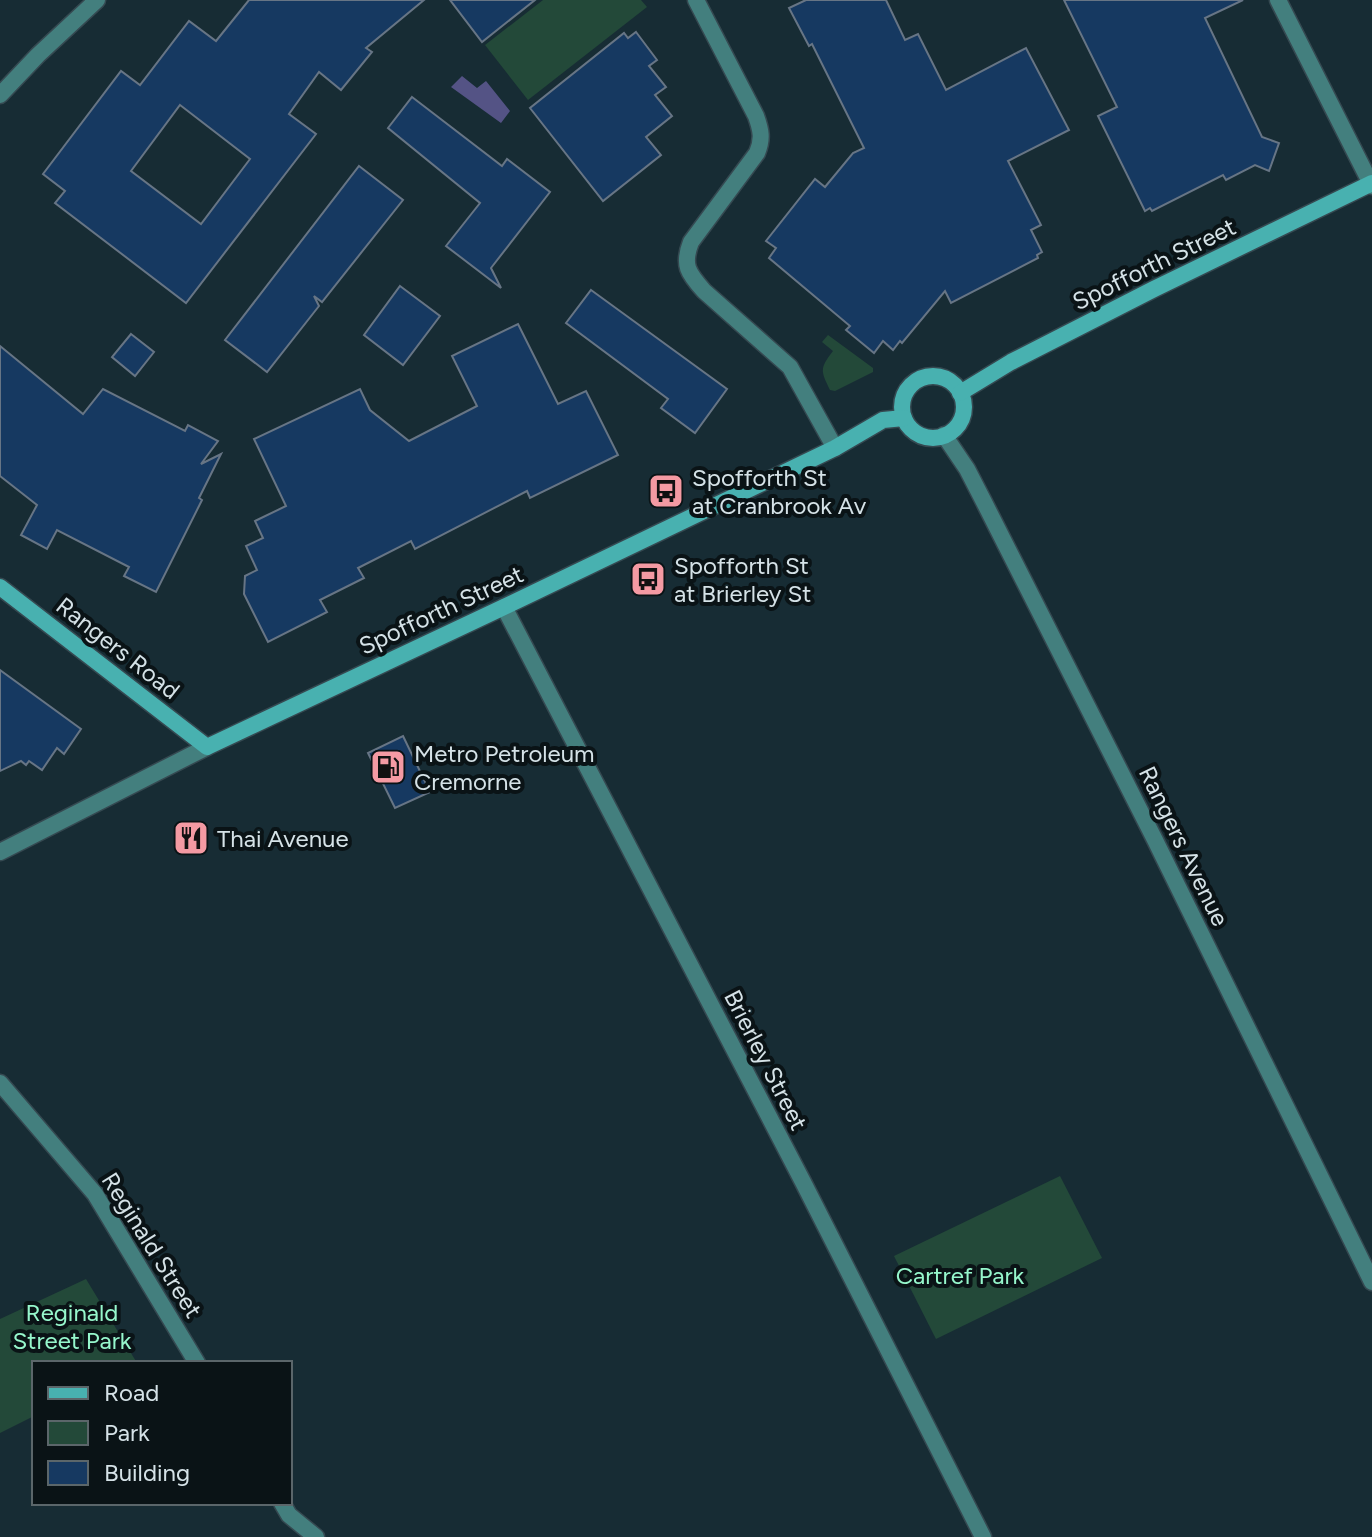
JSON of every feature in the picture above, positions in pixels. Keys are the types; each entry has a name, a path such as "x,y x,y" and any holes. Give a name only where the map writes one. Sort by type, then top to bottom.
{"main road":[{"name":"Spofforth Street","path":"960,393 1011,362 1154,289 1372,184"},
{"path":"924,378 943,378 960,393 963,402 961,419 950,433 928,438 916,433 904,418 904,396 914,383 924,378"},
{"name":"Spofforth Street","path":"207,747 835,448 883,420 904,418"},
{"name":"Rangers Road","path":"0,587 207,747"}],"street":[{"path":"0,95 97,0"},
{"path":"696,0 756,116 762,141 757,153 691,242 686,255 687,267 704,291 790,367 835,448"},
{"path":"1278,0 1372,184"},
{"name":"Rangers Avenue","path":"944,435 967,469 1121,772 1372,1282"},
{"name":"Brierley Street","path":"504,607 803,1182 983,1537"},
{"name":"Spofforth Street","path":"0,852 207,747"},
{"name":"Reginald Street","path":"0,1083 95,1194 196,1361"},
{"path":"283,1505 289,1515 316,1537"}],"green space":[{"path":"543,0 641,0 647,7 528,100 485,45"},
{"path":"828,335 873,368 873,372 835,391 830,390 823,370 833,351 822,342"},
{"name":"Cartref Park","path":"1060,1176 1102,1258 936,1339 894,1256"},
{"name":"Reginald Street Park","path":"86,1279 136,1361 32,1361 32,1417 0,1433 0,1319"}],"shaded area":[{"path":"462,76 477,88 486,81 510,111 501,123 451,87"}],"building":[{"path":"249,0 424,0 366,48 372,52 341,90 319,72 289,114 316,134 186,303 55,203 65,191 43,174 121,71 140,85 189,21 216,41","holes":["180,105 250,159 201,224 131,171"]},
{"path":"450,0 535,0 482,42"},
{"path":"806,0 886,0 905,40 918,34 946,90 1026,48 1069,130 1008,161 1041,225 1031,230 1042,252 1037,255 1038,258 951,303 945,291 893,350 883,341 874,353 846,330 850,326 769,258 776,248 766,241 815,179 825,187 853,153 864,148 812,44 809,46 789,8"},
{"path":"1064,0 1243,0 1205,18 1262,137 1279,143 1269,171 1255,165 1226,180 1223,175 1152,211 1150,208 1145,211 1098,116 1117,107"},
{"path":"636,32 657,60 649,66 666,87 655,95 672,116 646,137 661,155 603,201 530,108 624,33 628,38"},
{"path":"412,97 502,166 507,159 550,192 491,268 501,288 446,246 480,203 388,128"},
{"path":"359,166 403,200 322,302 314,296 319,306 267,372 225,340"},
{"path":"400,286 440,316 403,365 364,335"},
{"path":"591,290 727,389 695,433 661,408 668,399 566,323"},
{"path":"518,324 558,404 586,391 618,455 530,498 527,491 415,549 411,541 358,568 364,578 320,600 327,612 268,642 244,594 245,576 257,570 246,546 263,538 255,521 286,506 254,439 360,389 370,410 409,441 477,406 452,356"},
{"path":"131,334 154,352 135,376 112,357"},
{"path":"0,346 83,414 103,389 185,431 188,425 218,441 201,464 221,454 199,498 202,500 156,592 124,576 129,567 57,530 47,549 21,535 37,505 0,476"},
{"path":"0,670 81,729 64,754 57,748 42,770 29,761 26,765 21,761 0,771"},
{"path":"403,736 430,792 395,808 368,753"}],"place":[{"name":"Spofforth St at Cranbrook Av","path":"666,491"},
{"name":"Spofforth St at Brierley St","path":"648,579"},
{"name":"Metro Petroleum Cremorne","path":"388,767"},
{"name":"Thai Avenue","path":"191,838"}]}
